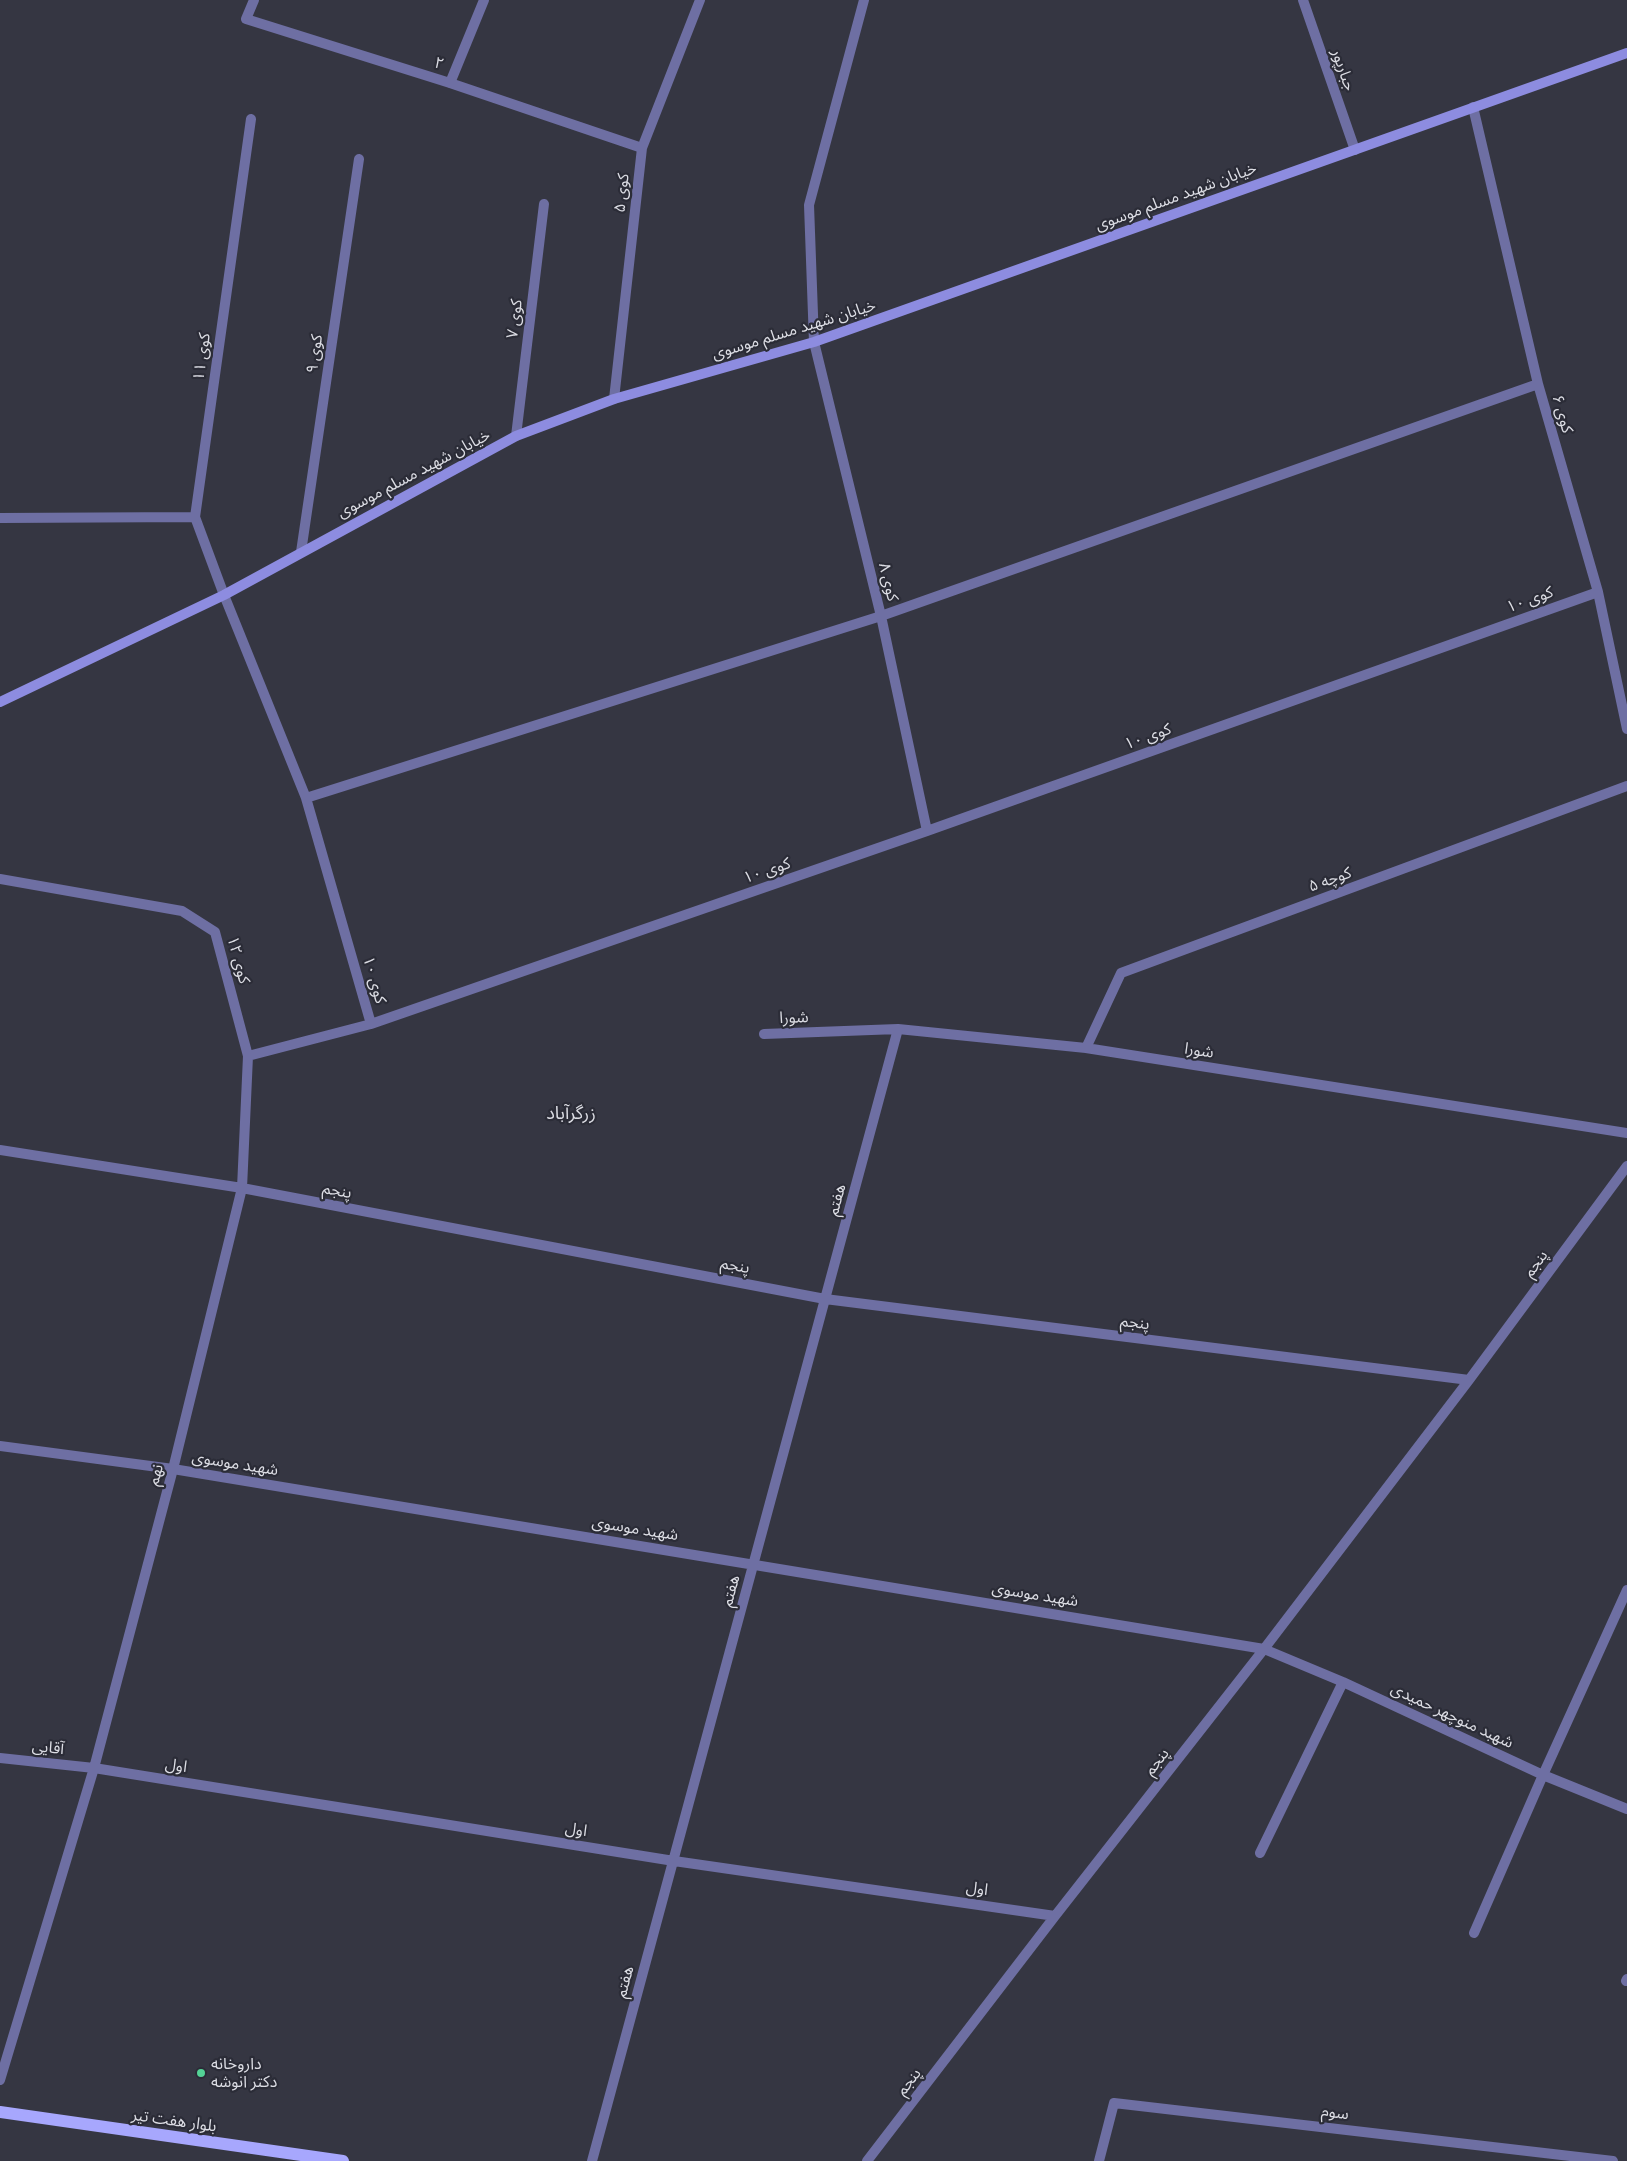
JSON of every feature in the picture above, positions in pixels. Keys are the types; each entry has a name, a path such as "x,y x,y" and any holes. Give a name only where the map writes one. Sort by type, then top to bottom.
{"main road":[{"name":"بلوار هفت تیر","path":"0,2112 343,2161"}],"street":[{"name":"۲","path":"254,0 246,19 450,83 642,148"},
{"path":"450,83 484,0"},
{"name":"کوی ۵","path":"614,399 642,148 700,0"},
{"name":"کوی ۸","path":"864,0 809,205 814,342 881,616 927,831"},
{"name":"جبارپور","path":"1303,0 1355,150"},
{"name":"خیابان شهید مسلم موسوی","path":"0,702 224,595 516,436 614,399 814,342 1472,107 1627,54"},
{"name":"کوی ۶","path":"1472,107 1538,384 1598,592 1627,729"},
{"name":"کوی ۱۱","path":"224,595 195,517 251,119"},
{"name":"کوی ۹","path":"301,552 359,159"},
{"name":"کوی ۷","path":"516,436 544,204"},
{"path":"306,798 881,616 1538,384"},
{"path":"0,518 195,517"},
{"name":"کوی ۱۰","path":"224,595 306,798 371,1024 927,831 1598,592"},
{"name":"کوچه ۵","path":"1086,1048 1122,973 1627,786"},
{"name":"کوی ۱۲","path":"0,879 182,911 215,932 248,1056 242,1188"},
{"path":"248,1056 371,1024"},
{"name":"شورا","path":"764,1034 898,1029 1086,1048 1627,1133"},
{"name":"هفتم","path":"592,2161 898,1029"},
{"name":"پنجم","path":"0,1150 242,1188 826,1299 1469,1380"},
{"name":"پنجم","path":"867,2161 1055,1916 1264,1649 1469,1380 1627,1166"},
{"name":"نهم","path":"0,2080 94,1768 173,1469 242,1188"},
{"name":"شهید موسوی","path":"0,1446 173,1469 1264,1649"},
{"path":"1474,1934 1543,1774 1627,1590"},
{"name":"شهبد منوچهر حمیدی","path":"1264,1649 1343,1682 1543,1774 1627,1809"},
{"path":"1260,1853 1343,1682"},
{"name":"آقایی","path":"0,1758 94,1768"},
{"name":"اول","path":"94,1768 674,1861 1055,1916"},
{"name":"سوم","path":"1099,2161 1114,2103 1613,2161"}],"place":[{"name":"داروخانه دکتر انوشه","path":"201,2073"}],"district":[{"name":"زرگرآباد","path":"571,1114"}]}
